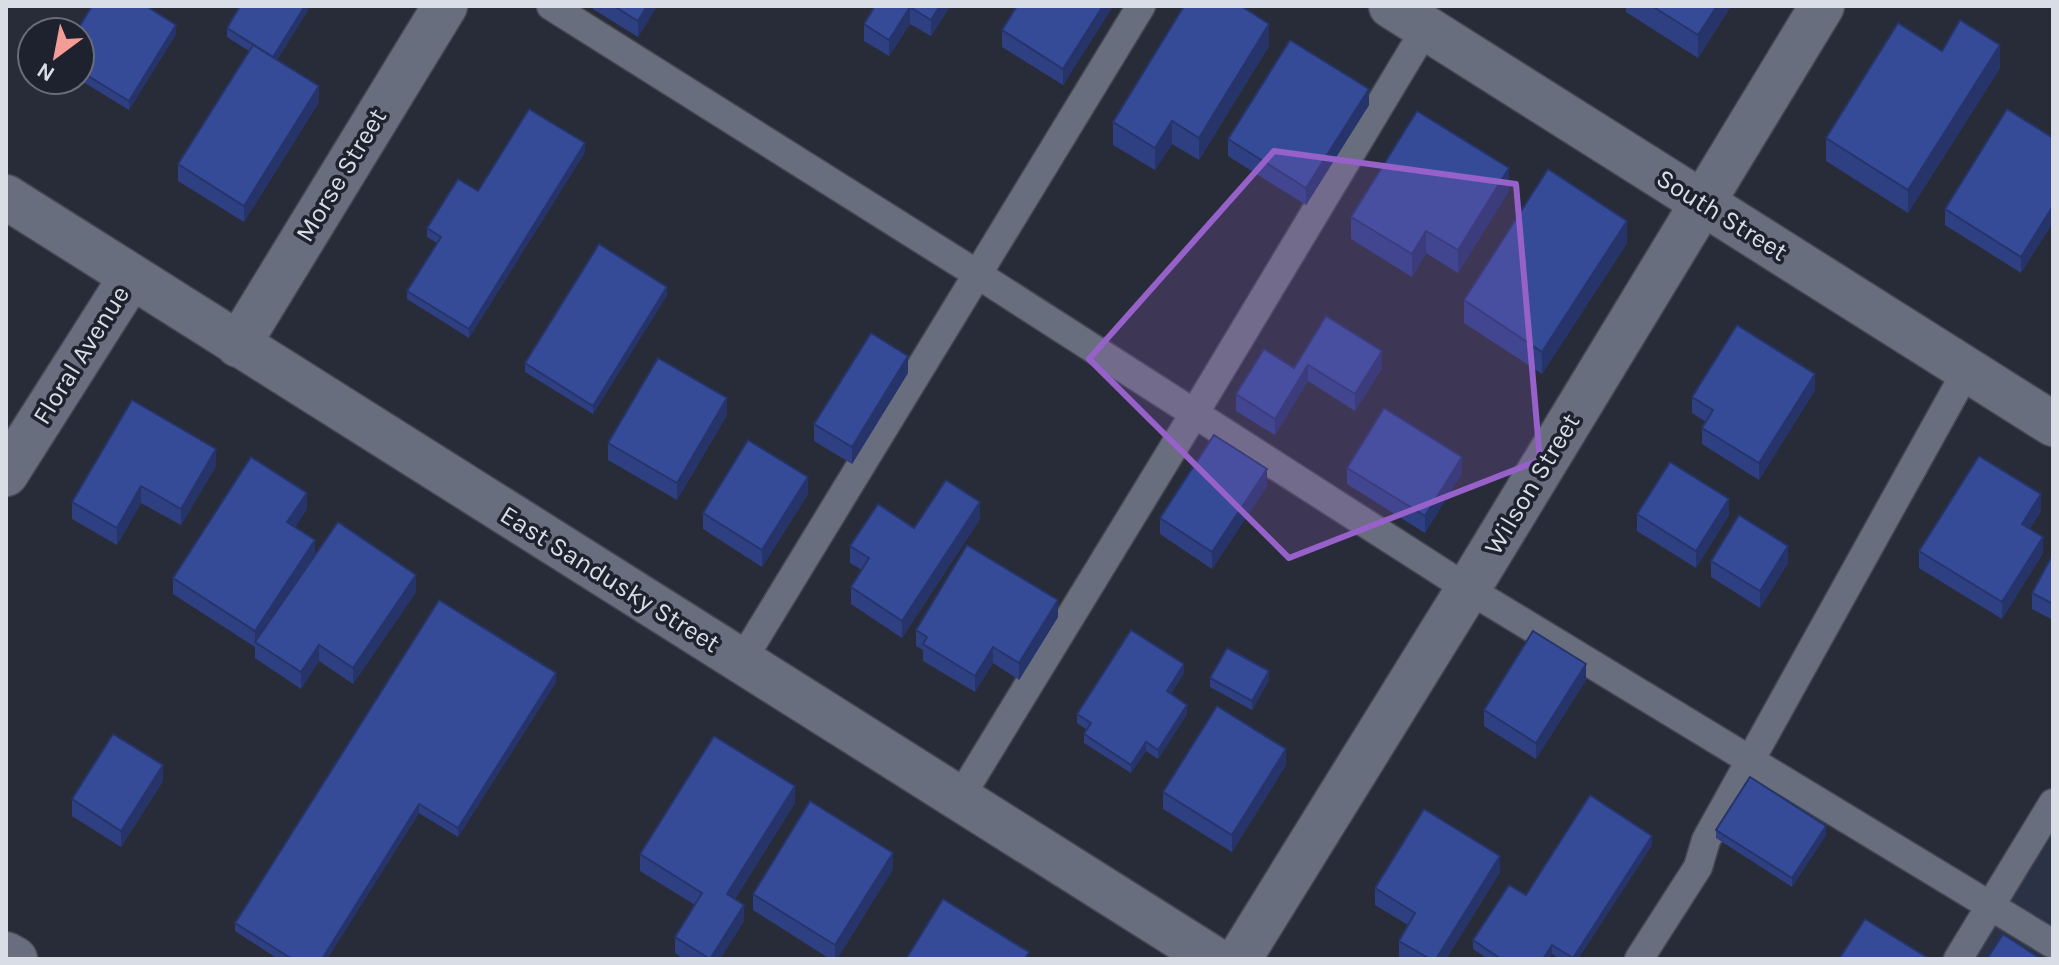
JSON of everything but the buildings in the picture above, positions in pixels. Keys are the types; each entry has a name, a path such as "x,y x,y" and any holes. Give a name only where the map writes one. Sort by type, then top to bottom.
{"street":[{"name":"Morse Street","path":"238,345 445,6"},
{"name":"Wilson Street","path":"1239,959 1822,6"},
{"name":"South Street","path":"1408,17 2053,424"},
{"name":"East Sandusky Street","path":"6,197 1214,959"},
{"name":"Floral Avenue","path":"6,474 131,277"},
{"path":"6,954 15,959"}],"lane":[{"path":"551,6 1468,589 2053,944"},
{"path":"741,662 1141,6"},
{"path":"959,799 1194,414 1408,17"},
{"path":"1639,959 1698,867 1706,840 1967,370"},
{"path":"1958,959 2053,803"}],"highlighted area":[{"path":"1274,151 1516,184 1540,460 1289,558 1089,359"}],"shaded area":[{"path":"2053,802 2053,959 1955,959"}]}
